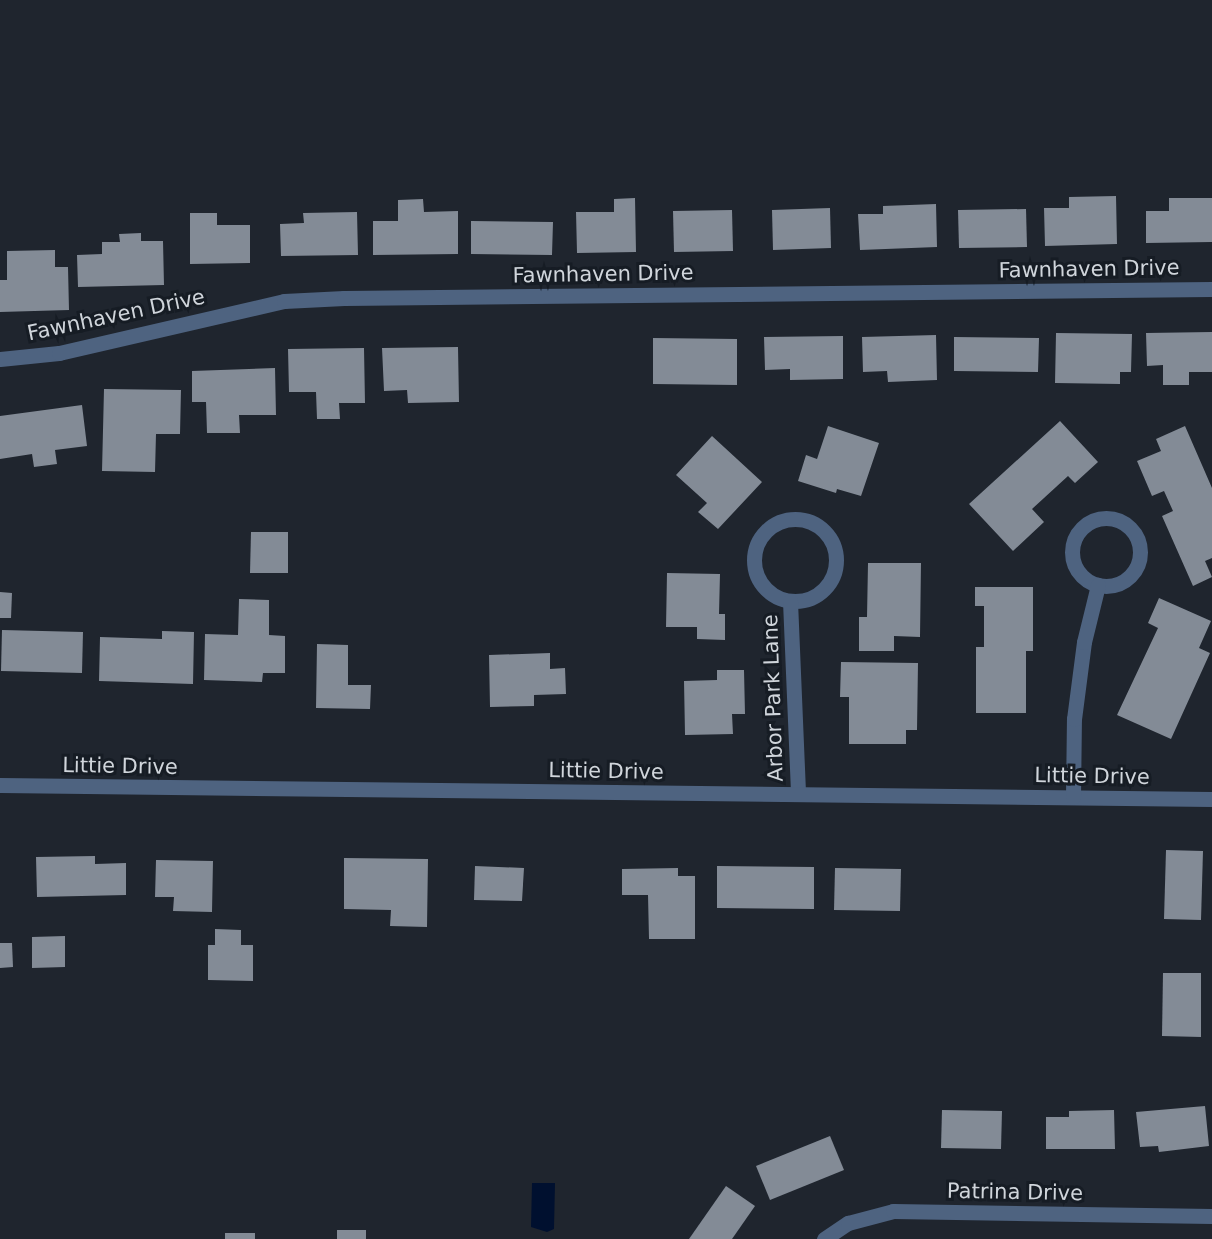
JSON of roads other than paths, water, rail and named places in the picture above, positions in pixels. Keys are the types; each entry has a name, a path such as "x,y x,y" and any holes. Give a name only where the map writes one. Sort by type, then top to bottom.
{"street":[{"name":"Fawnhaven Drive","path":"0,359 59,353 273,303 332,299 1212,289"},
{"path":"1112,518 1135,532 1141,558 1126,580 1114,586 1098,585 1078,572 1072,546 1086,523 1112,518"},
{"name":"Arbor Park Lane","path":"801,519 820,528 834,544 835,573 818,595 790,601 767,591 754,568 754,556 757,543 774,524 801,519"},
{"path":"1073,797 1074,719 1082,653 1098,585"},
{"name":"Arbor Park Lane","path":"790,601 798,794"},
{"name":"Littie Drive","path":"0,785 1212,800"},
{"name":"Patrina Drive","path":"824,1239 848,1222 893,1211 1212,1216"}],"water":[{"path":"532,1183 555,1183 554,1229 547,1232 531,1227"}]}
